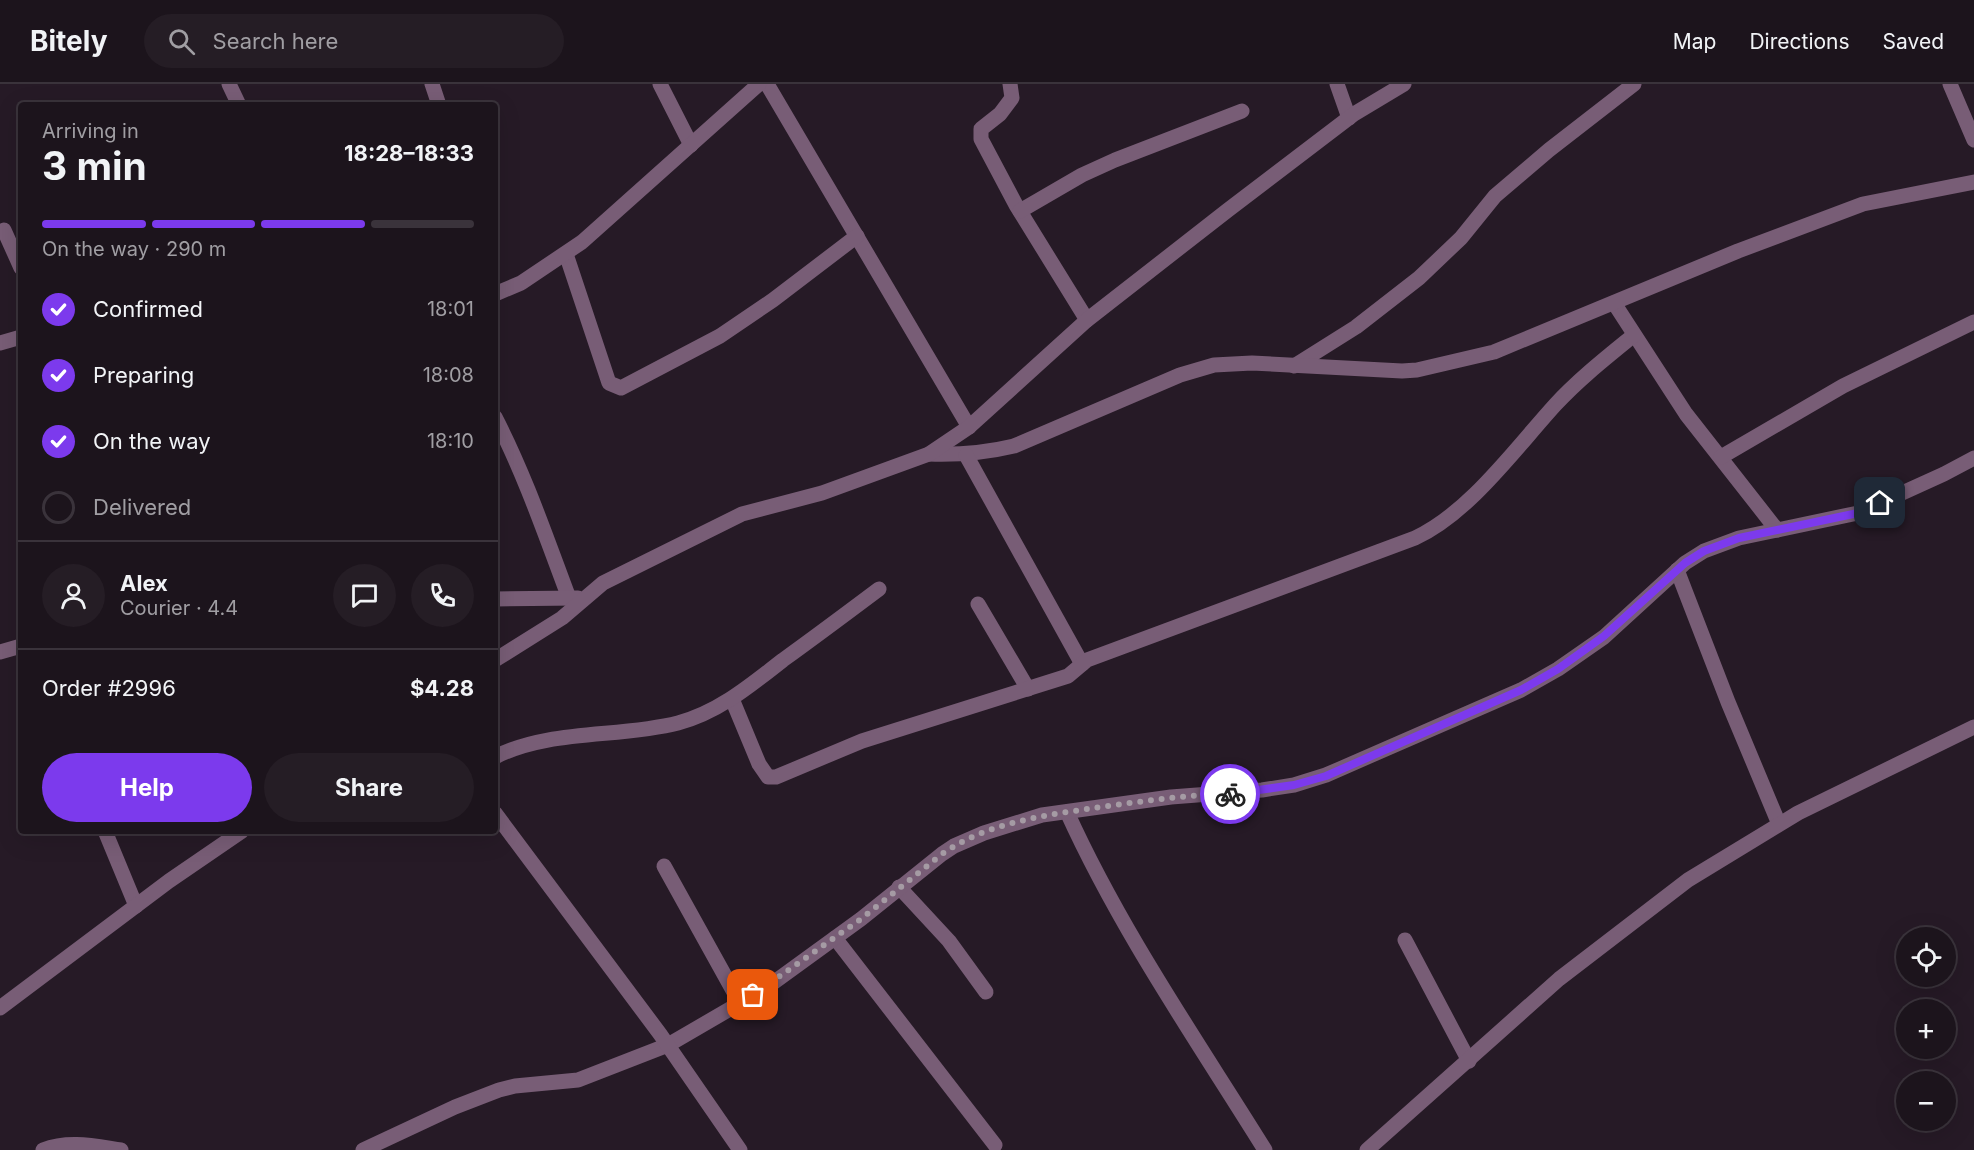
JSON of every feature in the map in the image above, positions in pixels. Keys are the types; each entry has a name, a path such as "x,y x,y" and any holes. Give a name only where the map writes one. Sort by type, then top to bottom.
{"street":[{"path":"229,84 238,102"},
{"path":"432,84 438,102"},
{"path":"660,84 691,146"},
{"path":"498,287 521,283 582,242 759,84"},
{"path":"766,84 969,427"},
{"path":"1010,84 1012,98 1008,105 981,129 980,134 1020,211 1086,320"},
{"path":"1337,84 1349,118"},
{"path":"498,658 562,618 603,583 742,514 822,493 929,454 969,427 1086,320 1349,118 1404,84"},
{"path":"1294,366 1356,327 1419,278 1461,238 1495,196 1549,150 1634,84"},
{"path":"1950,84 1974,140"},
{"path":"1020,211 1082,175 1242,111"},
{"path":"929,454 988,453 1014,446 1180,375 1214,364 1252,363 1402,371 1417,370 1494,352 1738,251 1863,204 1974,182"},
{"path":"4,230 18,261"},
{"path":"566,254 605,374 609,383 621,388 720,336 773,300 857,236"},
{"path":"1614,303 1686,414 1777,530"},
{"path":"1721,457 1843,386 1974,322"},
{"path":"732,699 759,764 768,777 776,777 862,741 1068,676 1082,664 1098,656 1429,531 1479,489 1587,373 1634,335"},
{"path":"0,343 18,338"},
{"path":"498,423 530,495 569,598"},
{"path":"966,455 1082,664"},
{"path":"363,1150 455,1107 499,1090 515,1086 578,1080 668,1045 766,988 954,846 974,837 1042,815 1171,797 1262,790 1294,785 1341,770 1521,690 1558,669 1604,636 1677,570 1704,551 1739,538 1858,513 1974,458"},
{"path":"1677,570 1728,702 1779,824"},
{"path":"498,756 540,743 655,728 680,722 732,699 879,589"},
{"path":"498,598 587,598"},
{"path":"978,604 1028,689"},
{"path":"0,652 18,647"},
{"path":"1367,1150 1559,979 1688,880 1797,813 1974,728"},
{"path":"1066,812 1115,910 1265,1150"},
{"path":"498,817 668,1045 740,1150"},
{"path":"106,834 136,906"},
{"path":"0,1008 136,906 238,834"},
{"path":"664,866 740,1003"},
{"path":"899,887 949,941 986,992"},
{"path":"835,938 995,1145"},
{"path":"1405,940 1468,1061"},
{"path":"43,1150 59,1144 121,1150"}],"way so far":[{"path":"753,995 861,919 904,882 942,854 984,832 1042,815 1171,797 1230,794"}],"route":[{"path":"1230,794 1294,785 1326,776 1521,690 1574,659 1604,636 1685,563 1704,551 1739,538 1858,513 1880,503"}]}
